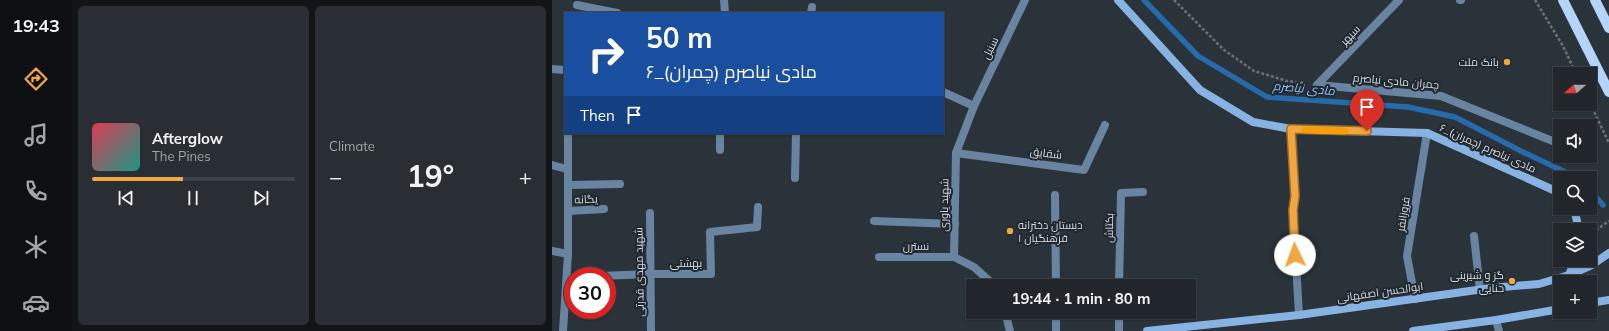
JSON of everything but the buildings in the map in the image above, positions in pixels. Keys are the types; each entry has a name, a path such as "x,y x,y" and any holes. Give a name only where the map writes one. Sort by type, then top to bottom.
{"main road":[{"name":"۶_مادی نیاصرم (چمران)","path":"1118,0 1200,90 1253,122 1291,129 1428,133 1553,190"},
{"path":"1563,0 1609,92"},
{"path":"1595,0 1609,28"},
{"name":"ابوالحسن اصفهانی","path":"1571,275 1592,265 1609,253"},
{"name":"ابوالحسن اصفهانی","path":"1147,331 1299,315 1480,290 1539,284 1553,280"},
{"path":"1597,302 1609,300"},
{"path":"1413,331 1496,320 1553,310"}],"street":[{"path":"724,0 725,12"},
{"name":"سنبل","path":"974,106 1025,0"},
{"name":"سپهر","path":"1317,85 1399,0"},
{"path":"577,6 611,12"},
{"path":"552,69 564,70"},
{"name":"چمران مادی نیاصرم","path":"1317,85 1441,96 1553,141"},
{"path":"944,92 974,106"},
{"name":"شهید یاوری","path":"954,257 956,153 974,106"},
{"name":"شقایق","path":"956,153 1084,170 1105,125"},
{"path":"1291,129 1295,196 1293,210 1299,315"},
{"name":"فروزانفر","path":"1415,299 1407,256 1428,133"},
{"path":"568,134 569,267"},
{"path":"720,134 720,150"},
{"path":"795,178 796,134"},
{"path":"552,165 568,169"},
{"path":"568,185 620,184"},
{"name":"بکتاش","path":"1119,279 1121,193 1143,192"},
{"path":"1055,195 1056,279"},
{"name":"بهشتی","path":"616,275 711,274 710,232 757,227 758,207"},
{"name":"یگانه","path":"569,211 604,209"},
{"name":"شهید مهدی قدرتی","path":"650,213 651,331"},
{"path":"874,221 955,224"},
{"path":"1474,236 1480,290"},
{"path":"552,252 568,254"},
{"name":"نسترن","path":"879,257 954,257"},
{"path":"954,257 974,267 987,279"},
{"path":"563,331 565,319"},
{"path":"1007,319 1010,331"},
{"path":"1056,319 1056,331"},
{"path":"1119,319 1119,331"},
{"path":"1496,320 1499,331"}],"path":[{"path":"1174,0 1224,50 1254,71 1287,81 1317,85"},
{"path":"1535,0 1563,46 1573,67"},
{"path":"1594,111 1609,143"},
{"path":"1597,229 1609,221"}],"waterway":[{"name":"مادی نیاصرم","path":"1144,0 1198,56 1267,97 1408,107 1455,117 1563,171"},
{"name":"مادی نیاصرم","path":"1597,198 1603,205"}],"slow traffic":[{"path":"1305,130 1345,131"}],"place":[{"name":"بانک ملت","path":"1507,62"},
{"name":"دبستان دخترانه فرهنگیان ۱","path":"1010,231"},
{"name":"گز و شیرینی حنایی","path":"1512,281"}],"route":[{"path":"1295,255 1293,210 1295,196 1291,129 1367,131"}]}
